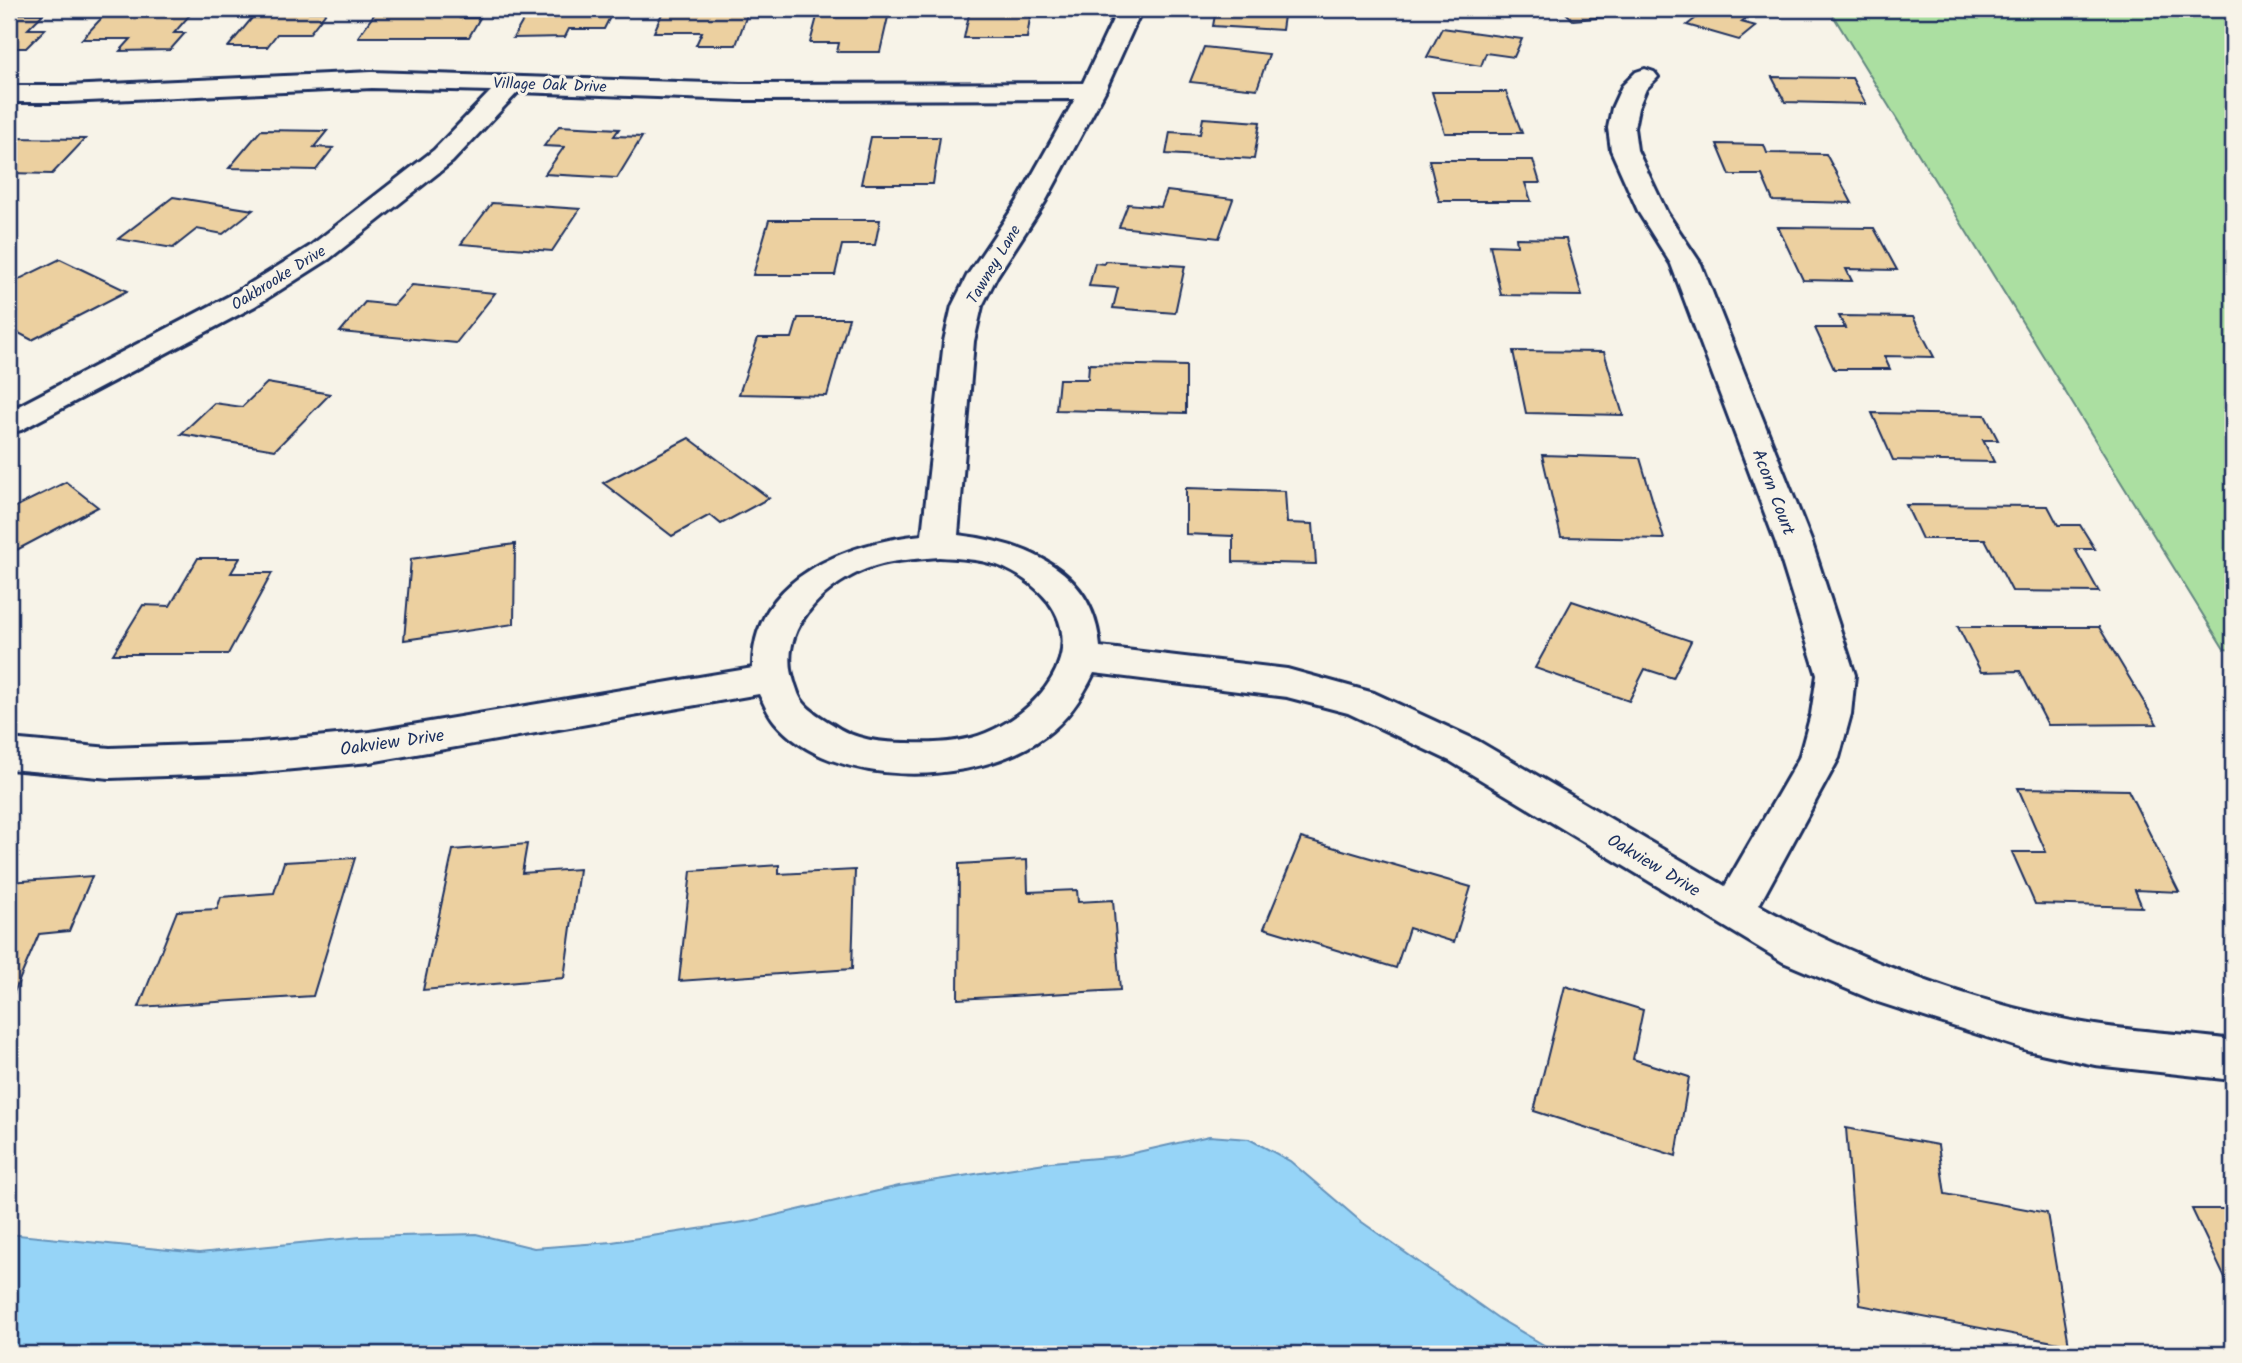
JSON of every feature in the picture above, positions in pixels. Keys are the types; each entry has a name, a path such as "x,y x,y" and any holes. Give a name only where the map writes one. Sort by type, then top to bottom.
{"street":[{"name":"Tawney Lane","path":"939,545 959,341 967,306 982,276 1031,202 1092,91 1130,9"},
{"name":"Acorn Court","path":"1645,77 1635,86 1625,108 1621,128 1624,150 1653,213 1686,264 1794,542 1836,675 1831,713 1819,758 1733,912"},
{"name":"Village Oak Drive","path":"9,94 372,80 740,92 1092,91"},
{"name":"Oakbrooke Drive","path":"9,423 244,300 319,253 443,156 513,83"},
{"path":"939,545 988,551 1030,566 1062,592 1080,624 1081,659 1064,695 1030,727 983,750 928,760 872,756 823,739 789,712 771,678 771,644 786,612 814,583 851,562 894,549 939,545"},
{"name":"Oakview Drive","path":"1081,659 1146,664 1287,682 1360,703 1464,751 1733,912 1799,948 1894,989 2027,1030 2095,1045 2233,1060"},
{"name":"Oakview Drive","path":"9,754 110,763 250,758 370,747 771,678"}],"green space":[{"path":"1829,9 2233,9 2233,650 2224,649"}],"water":[{"path":"1209,1136 1249,1139 1290,1161 1359,1220 1498,1318 1559,1354 9,1354 9,1234 199,1253 361,1237 476,1234 534,1248 612,1242 751,1221 899,1186 1051,1162 1120,1156"}],"building":[{"path":"110,9 195,9 174,33 185,33 170,50 120,51 131,39 82,39"},
{"path":"378,9 466,9 460,18 480,18 469,37 358,37"},
{"path":"545,9 614,9 604,29 569,29 565,37 513,38 524,19 539,19"},
{"path":"664,9 749,9 736,45 696,45 702,32 654,32"},
{"path":"1216,9 1285,9 1282,30 1213,26"},
{"path":"1532,9 1600,9 1608,17 1573,20 1564,11 1537,14"},
{"path":"1679,9 1754,9 1756,10 1741,22 1756,26 1739,40 1687,25 1700,15"},
{"path":"970,10 1031,11 1027,38 964,38"},
{"path":"257,12 326,12 309,34 277,34 267,47 228,47"},
{"path":"9,14 43,14 28,29 45,29 26,48 9,48"},
{"path":"817,17 888,17 880,52 837,52 839,43 810,43"},
{"path":"1442,28 1522,39 1514,57 1486,53 1481,66 1427,57"},
{"path":"1204,47 1269,54 1257,89 1190,82"},
{"path":"1772,77 1852,78 1866,104 1785,102"},
{"path":"1432,92 1506,92 1522,133 1445,133"},
{"path":"1203,118 1260,122 1254,159 1166,154 1170,132 1200,134"},
{"path":"559,126 619,129 614,136 642,137 617,178 545,174 564,147 544,146"},
{"path":"261,130 327,131 314,147 333,148 316,170 229,168"},
{"path":"871,137 940,137 933,184 861,184"},
{"path":"9,138 85,139 52,174 9,173"},
{"path":"1717,144 1764,145 1767,153 1826,154 1852,203 1773,201 1762,175 1730,175"},
{"path":"1429,160 1533,160 1540,183 1525,183 1531,201 1439,201"},
{"path":"1167,191 1233,199 1219,238 1119,227 1128,204 1161,207"},
{"path":"173,197 253,210 223,234 197,229 173,248 118,239"},
{"path":"492,203 580,209 552,251 461,244"},
{"path":"769,220 880,220 875,245 842,245 835,275 753,275"},
{"path":"1778,227 1874,228 1897,270 1846,269 1852,281 1803,280"},
{"path":"1516,238 1566,239 1582,296 1501,295 1490,245 1517,246"},
{"path":"60,259 127,291 32,340 9,328 9,316 17,312 9,308 9,284"},
{"path":"1105,261 1185,266 1175,313 1113,308 1118,288 1089,286 1095,263 1104,264"},
{"path":"412,285 495,293 456,343 340,332 365,302 394,305"},
{"path":"1839,316 1913,317 1934,357 1884,356 1890,369 1834,369 1815,328 1845,328"},
{"path":"798,318 849,318 827,396 739,394 758,338 792,338"},
{"path":"1513,351 1604,352 1623,415 1526,413"},
{"path":"1089,364 1186,366 1186,413 1056,410 1059,379 1088,379"},
{"path":"267,383 330,394 275,450 181,434 214,403 242,407"},
{"path":"1872,413 1985,415 1998,440 1983,440 1994,462 1893,460"},
{"path":"689,438 769,498 721,524 710,515 672,536 603,483"},
{"path":"1542,455 1640,458 1664,539 1561,537"},
{"path":"66,482 98,507 9,554 9,510"},
{"path":"1186,488 1285,491 1287,523 1313,524 1316,564 1233,562 1233,536 1186,534"},
{"path":"1906,505 2048,506 2058,525 2080,525 2095,549 2075,549 2099,592 2012,591 1985,539 1922,539"},
{"path":"515,544 514,624 404,640 411,559"},
{"path":"198,558 240,558 231,573 272,573 228,654 113,654 143,605 170,606"},
{"path":"1572,601 1691,641 1673,678 1645,669 1629,701 1535,668"},
{"path":"1958,627 2099,627 2157,724 2048,725 2020,671 1981,672"},
{"path":"2018,788 2128,790 2179,892 2135,890 2142,907 2035,904 2012,852 2046,852"},
{"path":"1301,838 1471,887 1454,942 1409,928 1396,968 1264,928"},
{"path":"527,844 522,873 579,869 564,978 423,990 453,850"},
{"path":"355,858 313,996 139,1007 177,911 217,909 221,897 274,893 284,862"},
{"path":"1027,860 1028,892 1077,890 1078,902 1113,900 1120,990 958,999 959,864"},
{"path":"779,865 779,874 855,870 852,969 679,981 691,871"},
{"path":"92,876 69,931 39,934 9,1004 9,882"},
{"path":"1565,986 1643,1010 1633,1059 1689,1077 1676,1156 1534,1111"},
{"path":"1846,1128 1938,1145 1945,1194 2047,1213 2069,1345 1860,1305"},
{"path":"2192,1209 2233,1209 2233,1295"}]}
